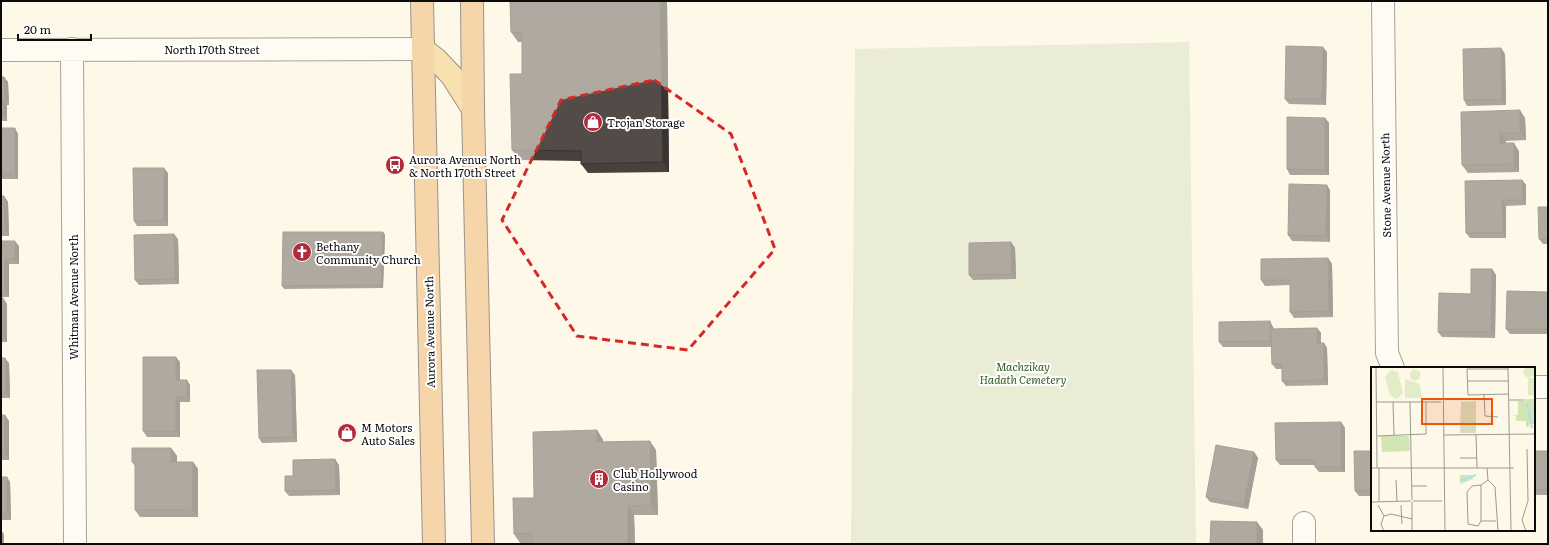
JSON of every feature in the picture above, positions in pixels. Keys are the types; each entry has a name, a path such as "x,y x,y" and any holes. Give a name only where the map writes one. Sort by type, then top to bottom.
{"highway":[{"name":"Aurora Avenue North","path":"422,1 434,544"},
{"path":"472,1 472,109 483,544"}],"main road":[{"path":"423,49 437,60 452,76 472,109"}],"street":[{"name":"Stone Avenue North","path":"1384,1 1387,353 1393,367"},
{"name":"North 170th Street","path":"1,50 423,49"},
{"name":"Whitman Avenue North","path":"72,50 75,544"},
{"path":"1535,387 1548,386"},
{"path":"1304,523 1304,544"}],"highlighted area":[{"path":"654,80 731,134 775,249 688,350 577,336 502,220 561,100"}],"green space":[{"name":"Machzikay Hadath Cemetery","path":"1189,42 1196,544 851,544 855,49"}],"building":[{"name":"Trojan Storage","path":"510,1 660,1 663,162 581,164 581,151 512,150 510,74 522,74 522,33 511,32"},
{"path":"1286,46 1323,47 1322,99 1285,99"},
{"path":"1501,48 1502,100 1464,100 1463,49"},
{"path":"1,77 4,77 5,99 3,99 3,116 1,116"},
{"path":"1520,110 1520,133 1500,133 1500,143 1514,143 1514,164 1462,165 1461,112"},
{"path":"1287,117 1325,118 1325,170 1287,169"},
{"path":"1,128 15,128 15,174 1,174"},
{"path":"133,168 164,168 164,220 134,221"},
{"path":"1522,180 1523,200 1502,200 1503,232 1466,233 1465,181"},
{"path":"1289,184 1327,185 1326,236 1288,235"},
{"path":"1,196 4,196 5,230 1,231"},
{"path":"1538,207 1548,207 1548,239 1539,239"},
{"path":"283,232 383,232 381,285 282,286"},
{"path":"174,234 175,279 135,280 134,235"},
{"path":"1,241 15,241 15,259 5,259 5,291 1,291"},
{"path":"1011,242 1012,274 969,275 969,243"},
{"path":"1328,258 1329,311 1290,312 1290,280 1261,280 1261,259"},
{"path":"1471,269 1492,269 1491,332 1438,332 1439,293 1471,294"},
{"path":"1507,291 1548,292 1548,329 1506,329"},
{"path":"1,298 3,298 3,336 1,336"},
{"path":"1270,321 1270,341 1219,342 1219,322"},
{"path":"1317,328 1317,343 1324,343 1324,380 1282,381 1282,364 1272,364 1271,329"},
{"path":"143,357 176,357 176,380 187,380 187,397 176,397 176,431 143,431"},
{"path":"1,358 5,358 6,393 1,393"},
{"path":"257,370 291,370 293,437 259,438"},
{"path":"1,415 5,415 5,454 1,454"},
{"path":"1341,422 1341,467 1315,467 1315,460 1276,460 1275,423"},
{"name":"Club Hollywood Casino","path":"597,430 597,442 650,441 651,505 628,506 628,544 532,544 532,533 514,534 513,498 534,498 533,432"},
{"path":"1216,445 1254,452 1244,504 1206,497"},
{"path":"132,448 171,448 171,462 193,462 192,510 135,510 135,462 132,462"},
{"path":"1354,451 1371,451 1371,490 1355,491"},
{"path":"1536,451 1548,451 1548,489 1535,490"},
{"path":"335,459 336,490 285,491 285,476 293,476 293,460"},
{"path":"1,477 7,477 7,514 1,514"},
{"path":"1211,521 1257,522 1257,544 1210,544"}],"place":[{"name":"Trojan Storage","path":"593,122"},
{"name":"Aurora Avenue North & North 170th Street","path":"395,165"},
{"name":"Bethany Community Church","path":"302,252"},
{"name":"M Motors Auto Sales","path":"347,433"},
{"name":"Club Hollywood Casino","path":"599,479"}]}
